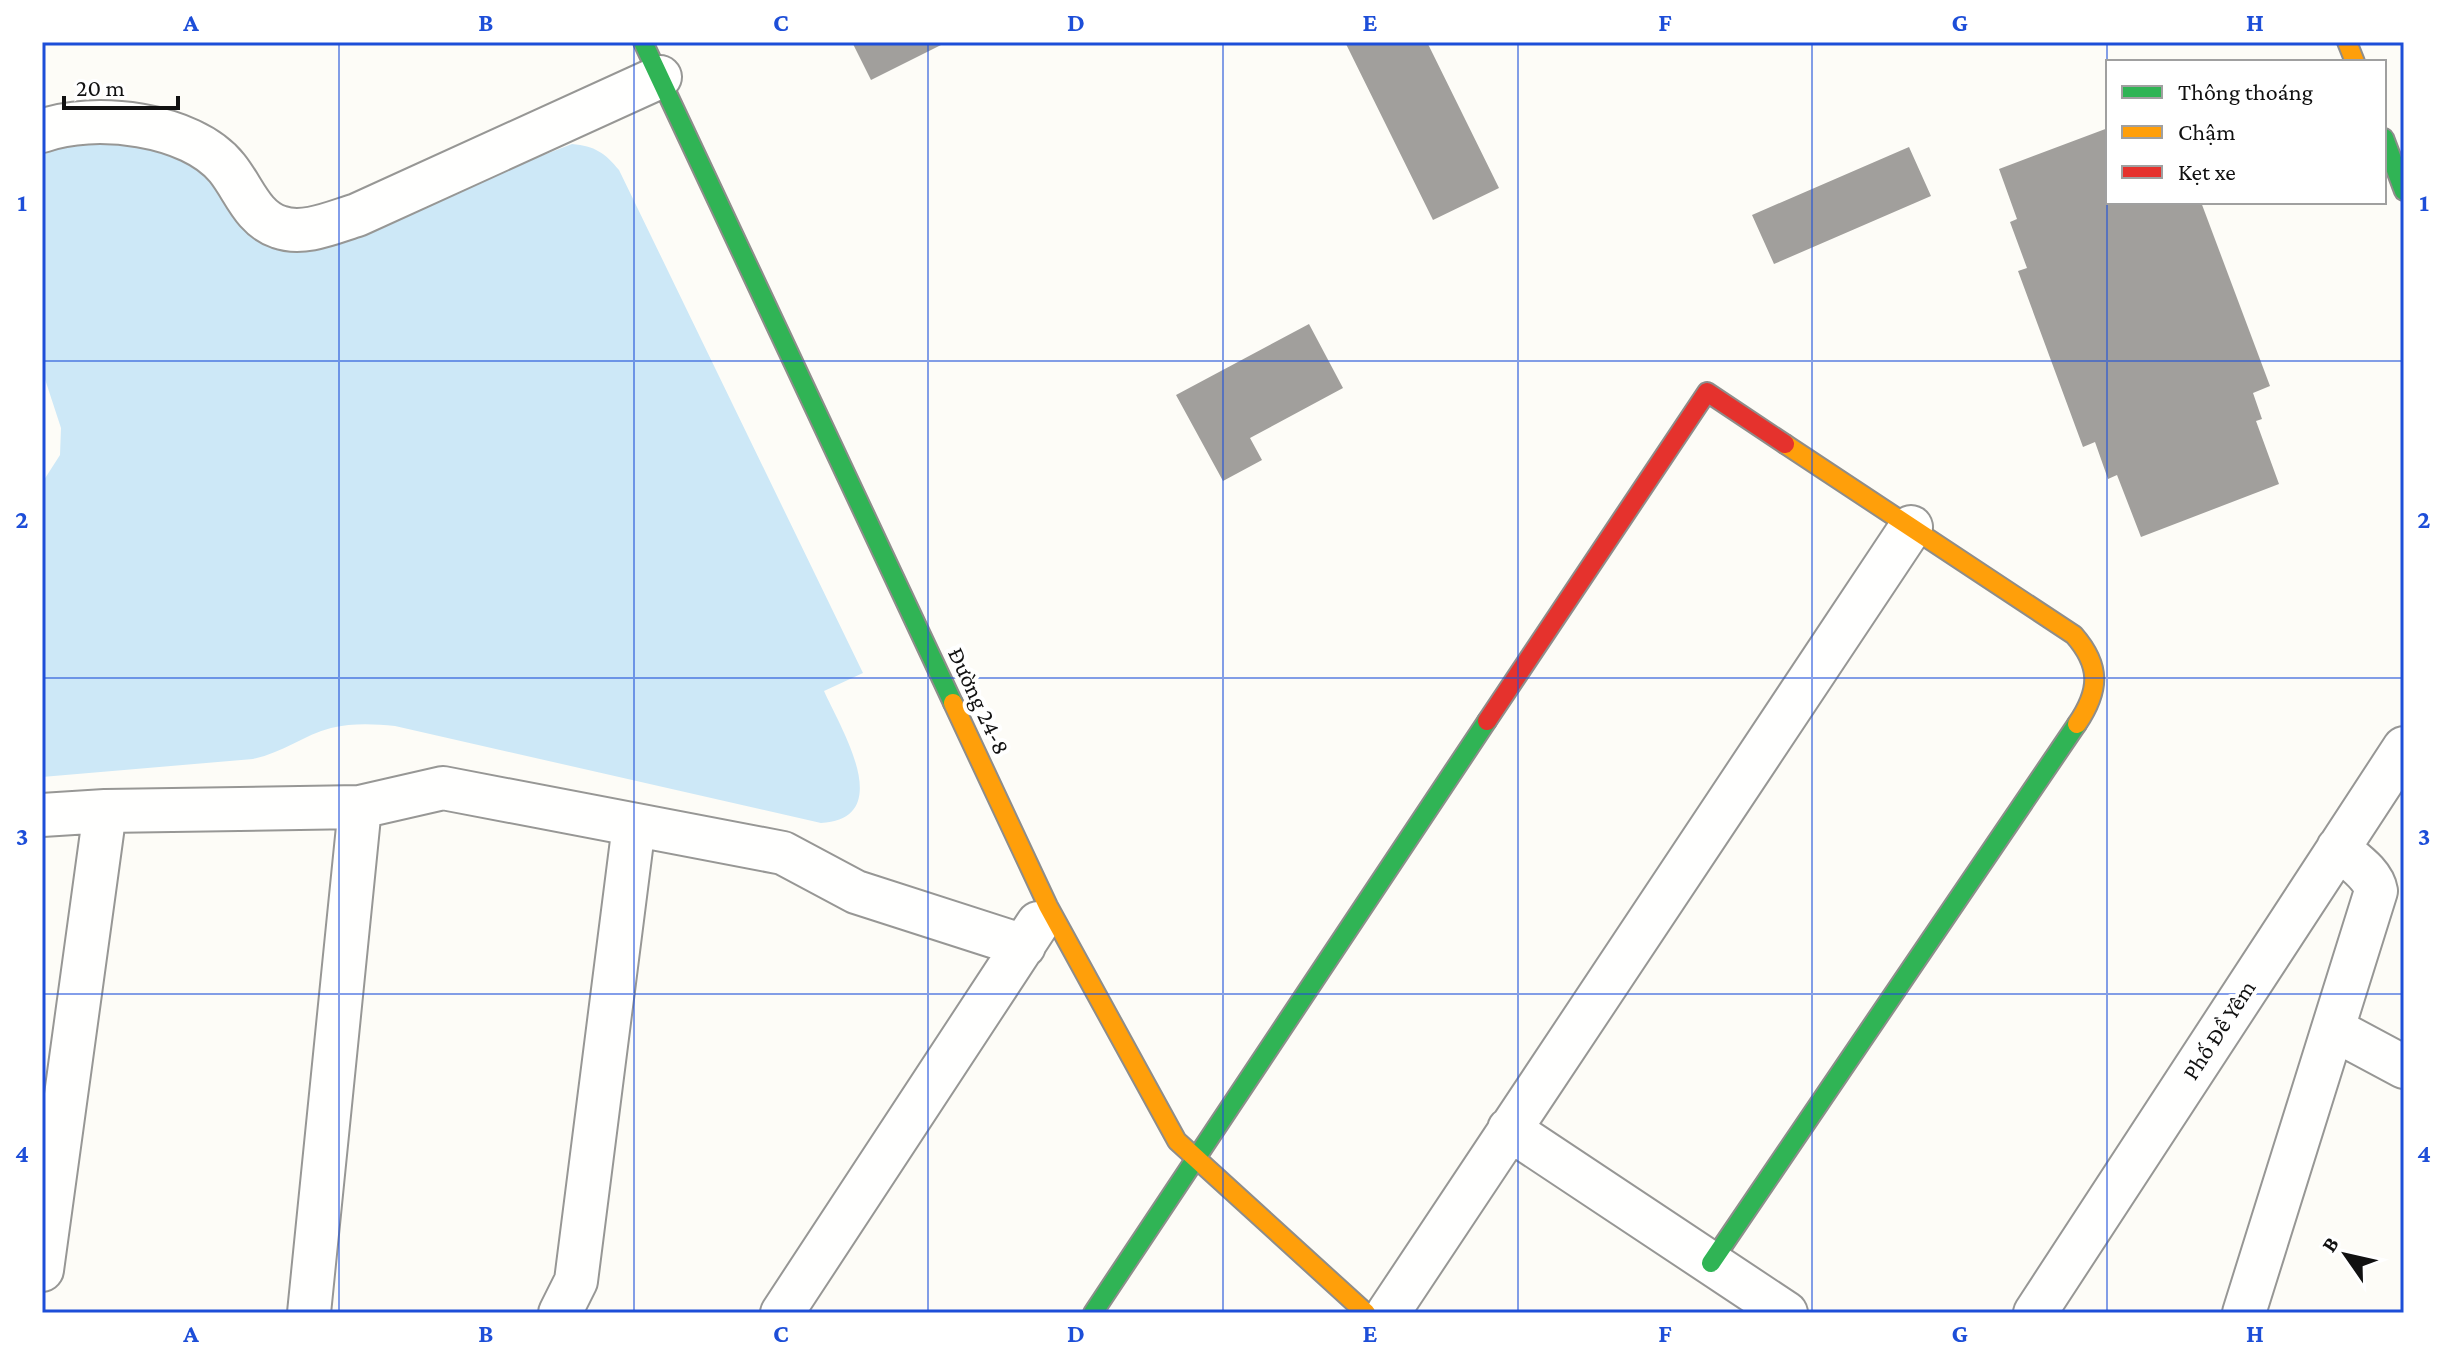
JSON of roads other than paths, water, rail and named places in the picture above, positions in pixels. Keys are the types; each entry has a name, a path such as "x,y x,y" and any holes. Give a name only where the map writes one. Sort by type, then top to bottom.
{"street":[{"path":"42,131 111,121 185,138 226,166 263,219 282,229 312,229 357,215 652,60"},
{"name":"Đường 24-8","path":"652,60 1048,906 1177,1141 1366,1313"},
{"path":"2386,143 2404,191"},
{"path":"1093,1313 1707,392 2074,635 2093,657 2097,678 2085,712 1711,1263"},
{"path":"1388,1313 1911,527"},
{"name":"Phố Đề Yêm","path":"2035,1313 2404,748"},
{"path":"42,815 105,811 360,807 443,788 783,853 856,892 1024,946"},
{"path":"309,1313 360,807"},
{"path":"42,1270 105,811"},
{"path":"560,1313 576,1281 634,825"},
{"path":"2244,1313 2376,891 2375,883 2338,848"},
{"path":"782,1313 1048,906"},
{"path":"2333,1029 2404,1067"},
{"path":"1509,1129 1786,1313"}],"water":[{"path":"85,137 171,150 202,170 224,199 305,247 572,144 599,151 609,159 619,170 863,673 824,691 851,748 857,769 860,789 856,806 844,817 821,823 395,726 371,724 331,728 253,759 42,777 42,483 60,455 61,428 42,370 42,152 53,144"}]}
